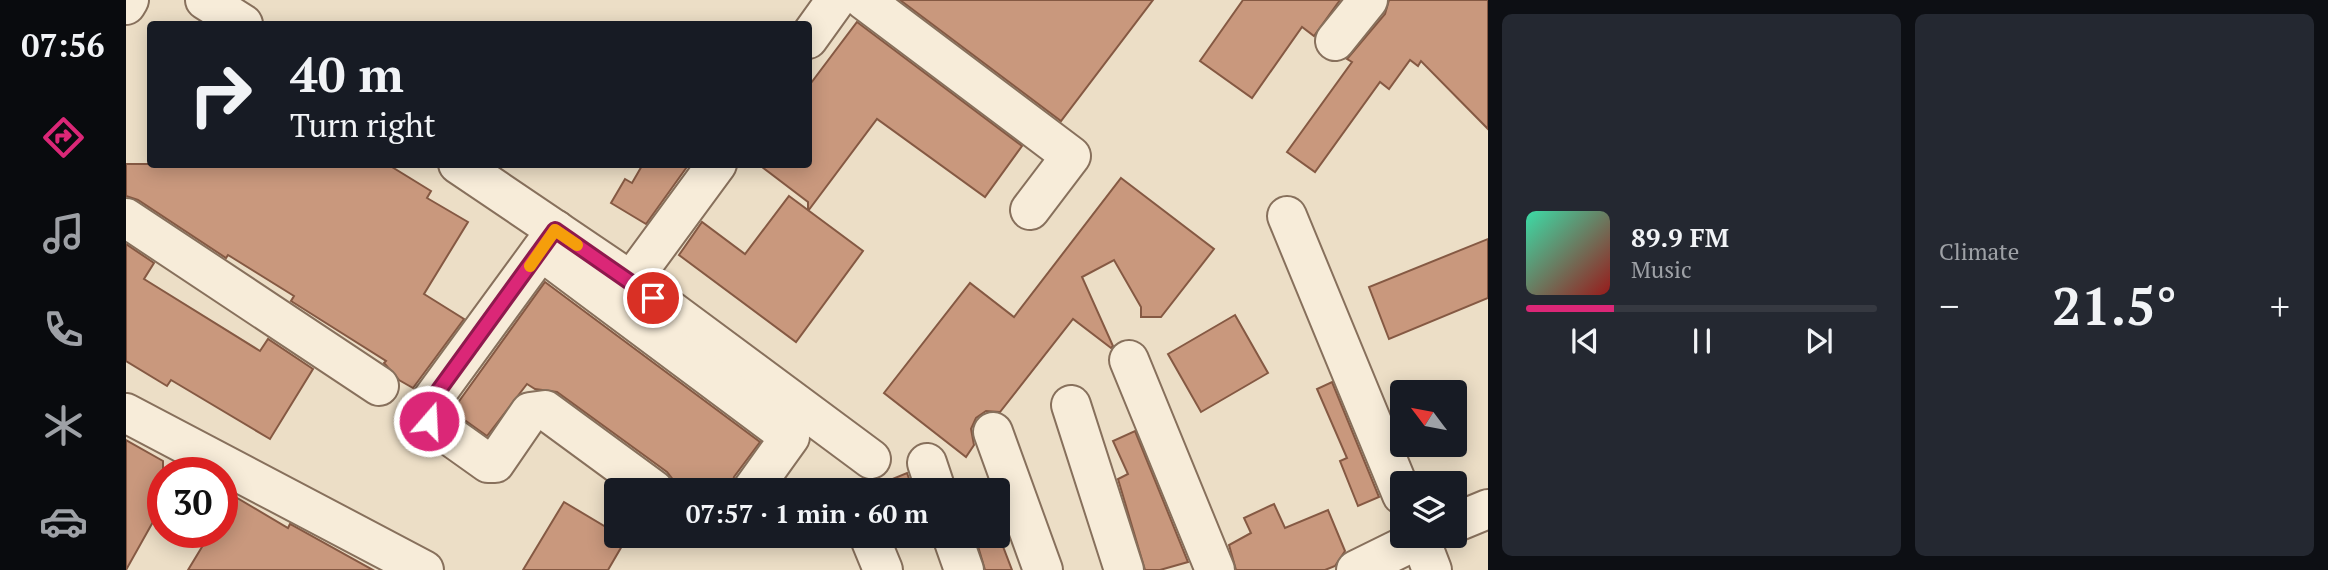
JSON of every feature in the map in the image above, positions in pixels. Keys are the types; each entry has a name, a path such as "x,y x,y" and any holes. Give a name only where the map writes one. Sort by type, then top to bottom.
{"street":[{"path":"126,5 129,0"},
{"path":"205,0 238,21"},
{"path":"812,33 836,0"},
{"path":"864,0 1071,156 1030,210"},
{"path":"1335,41 1368,0"},
{"path":"463,168 548,241 800,424 870,459"},
{"path":"631,281 713,168"},
{"path":"1287,216 1392,471"},
{"path":"126,218 379,386"},
{"path":"548,241 631,281 800,424"},
{"path":"548,241 431,401 429,421 488,463 495,463 530,412 545,410 638,478"},
{"path":"1129,360 1215,570"},
{"path":"1071,405 1124,570"},
{"path":"128,418 424,570"},
{"path":"761,478 800,424"},
{"path":"993,432 1043,570"},
{"path":"1467,518 1488,509"},
{"path":"874,548 883,570"},
{"path":"956,548 964,570"},
{"path":"1356,570 1416,548"}],"building":[{"path":"900,0 1153,0 1061,121"},
{"path":"1243,0 1340,0 1314,36 1302,27 1252,98 1200,61"},
{"path":"1389,0 1488,0 1488,129 1421,61 1418,66 1410,60 1389,89 1380,82 1315,172 1287,152 1352,62 1347,59 1385,14"},
{"path":"857,22 1022,146 985,197 877,119 808,211 808,202 763,168 812,168 812,82"},
{"path":"126,164 147,164 147,168 394,168 431,191 427,198 468,222 424,294 464,319 413,388 399,380 384,363 386,361 291,301 294,296 228,255 226,258 138,200 126,196"},
{"path":"641,168 686,168 646,224 611,203 625,179 632,183"},
{"path":"1121,178 1214,249 1161,317 1141,317 1141,307 1114,260 1082,277 1113,346 1111,348 1073,319 1000,412 986,411 976,418 971,429 974,445 966,457 884,393 970,283 1014,317"},
{"path":"789,196 863,251 796,342 679,255 702,222 745,254"},
{"path":"1488,239 1488,298 1389,339 1369,287"},
{"path":"126,244 154,263 144,279 260,351 268,339 313,369 270,439 171,380 167,386 126,361"},
{"path":"545,282 760,442 734,478 672,478 557,392 535,389 527,384 487,436 452,411"},
{"path":"1235,315 1268,373 1201,412 1168,354"},
{"path":"1332,382 1379,497 1358,506 1340,461 1347,458 1317,389"},
{"path":"1135,431 1188,562 1160,570 1145,570 1118,479 1128,474 1113,441"},
{"path":"126,440 156,457 147,457 147,533 126,570"},
{"path":"907,473 909,478 895,478"},
{"path":"238,498 288,528 290,524 373,570 188,570 201,548 238,548"},
{"path":"564,502 604,526 604,548 621,548 608,570 523,570"},
{"path":"1274,504 1285,528 1328,510 1345,551 1335,566 1325,570 1236,570 1229,545 1251,533 1244,518"},
{"path":"979,548 1004,548 1012,570 985,570"}],"slow traffic":[{"path":"530,266 555,230 577,245"}],"route":[{"path":"429,421 431,401 555,230 653,298"}]}
